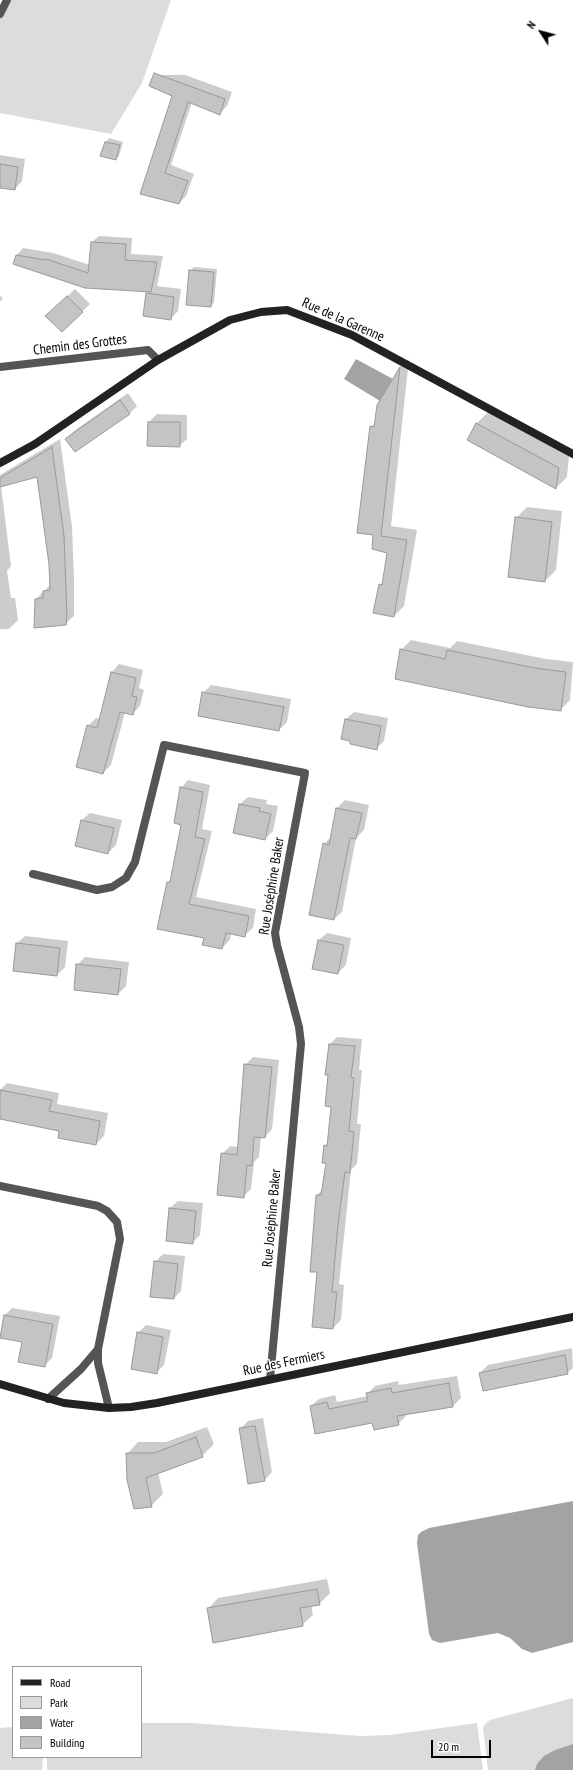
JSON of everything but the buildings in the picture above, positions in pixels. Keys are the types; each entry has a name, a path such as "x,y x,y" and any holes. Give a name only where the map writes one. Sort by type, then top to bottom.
{"street":[{"path":"0,14 7,0"},
{"name":"Rue de la Garenne","path":"0,463 35,444 158,360 230,320 261,312 287,310 352,335 573,454"},
{"name":"Chemin des Grottes","path":"0,367 148,350 158,360"},
{"name":"Rue Joséphine Baker","path":"34,874 97,890 112,887 126,878 135,862 164,745 305,774 275,933 299,1027 301,1044 270,1379"},
{"path":"0,1186 98,1206 107,1211 117,1222 120,1239 98,1349 98,1363 109,1408"},
{"name":"Rue des Fermiers","path":"0,1384 48,1399 109,1408 157,1403 573,1317"},
{"path":"48,1399 82,1369 98,1349"}],"green space":[{"path":"3,0 171,0 142,83 111,134 0,113 0,7"},
{"path":"573,1698 573,1770 488,1770 483,1728 485,1724 490,1720"},
{"path":"142,1723 193,1723 360,1736 390,1735 477,1723 483,1770 47,1770 47,1758 142,1758"},
{"path":"12,1727 12,1758 43,1758 42,1770 0,1770 0,1728"}],"water":[{"path":"356,359 393,379 380,401 344,379"},
{"path":"573,1501 573,1642 532,1653 522,1649 510,1638 498,1633 440,1643 432,1640 429,1634 417,1543 418,1535 421,1532 429,1528"},
{"path":"573,1744 573,1770 535,1770 537,1764 544,1756 555,1750"}]}
